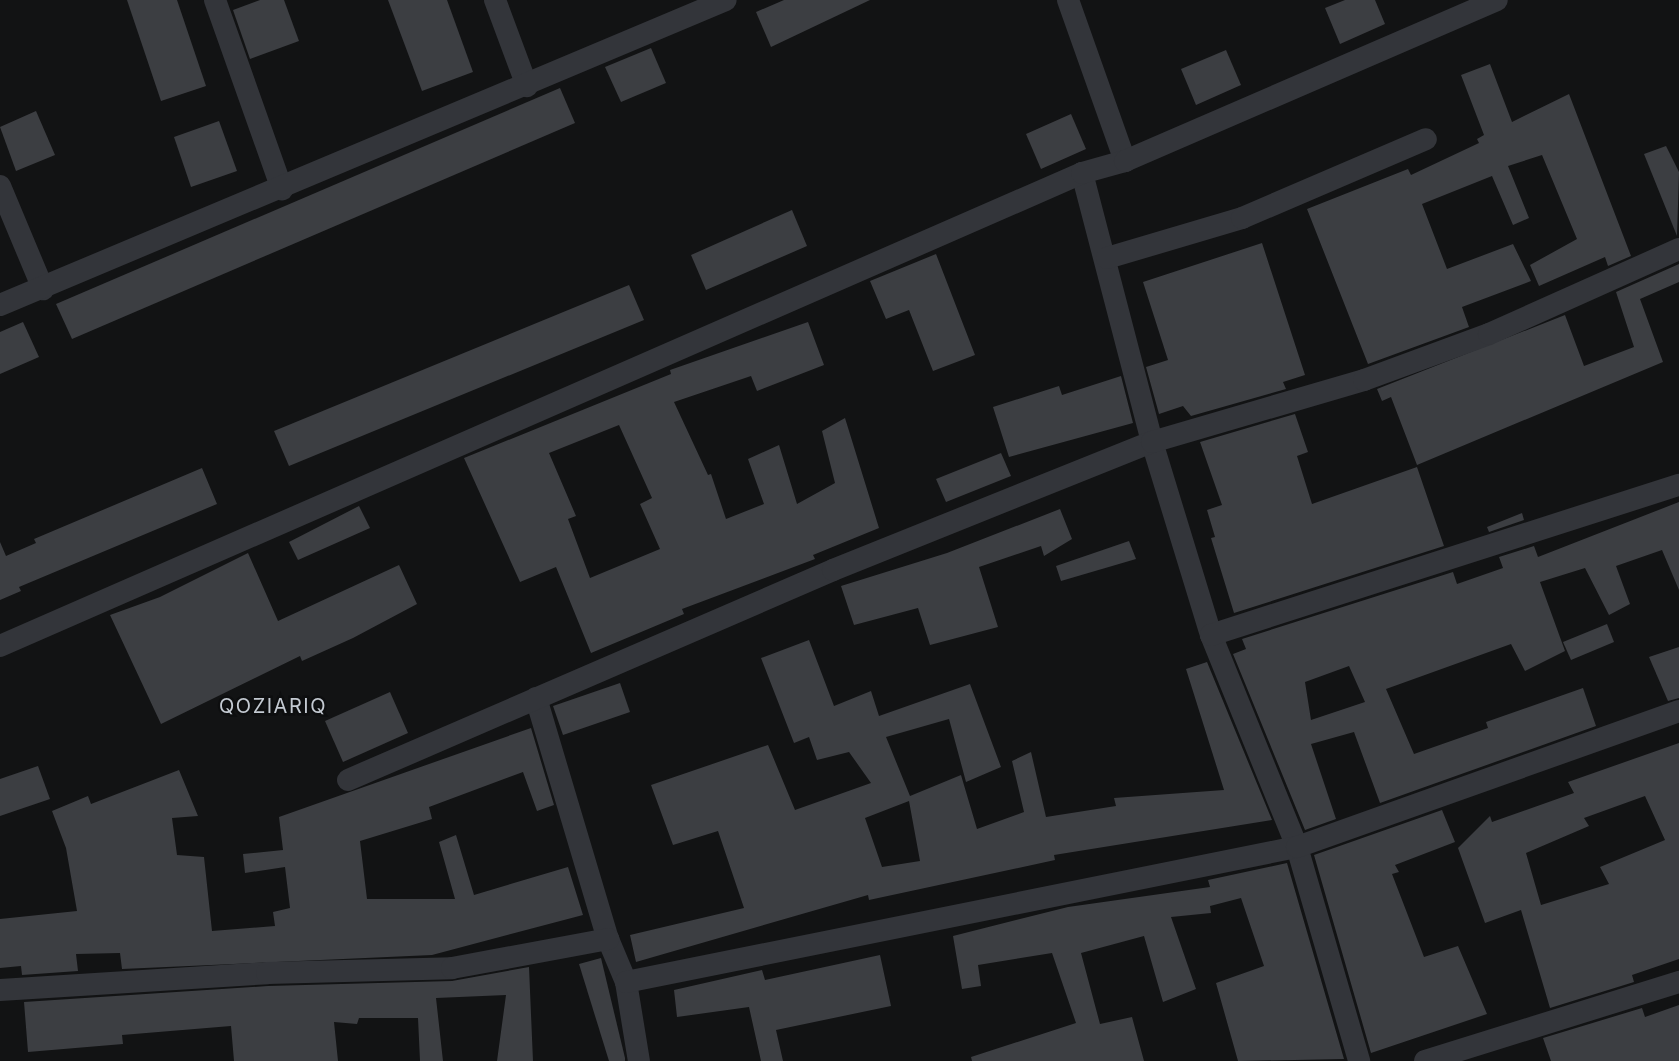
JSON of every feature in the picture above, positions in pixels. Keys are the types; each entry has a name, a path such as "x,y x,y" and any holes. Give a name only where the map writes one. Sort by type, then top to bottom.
{"street":[{"path":"215,0 282,189"},
{"path":"495,0 527,86"},
{"path":"0,305 282,189 726,0"},
{"path":"1068,0 1125,161"},
{"path":"0,646 1082,173 1125,161 1497,0"},
{"path":"1107,258 1242,218 1426,139"},
{"path":"1082,173 1107,258 1152,442 1211,635 1297,847 1359,1061"},
{"path":"0,186 43,288"},
{"path":"348,780 833,570 1152,442 1364,380 1489,334 1679,249"},
{"path":"1211,635 1679,485"},
{"path":"536,698 608,939 626,982 639,1061"},
{"path":"626,982 1297,847 1679,711"},
{"path":"0,990 267,973 452,968 608,939"},
{"path":"1425,1061 1679,981"}],"building":[{"path":"127,0 177,0 206,86 161,101"},
{"path":"260,0 284,0 299,41 250,59 233,10"},
{"path":"388,0 447,0 473,72 422,91"},
{"path":"784,0 870,0 771,47 756,12"},
{"path":"1345,0 1375,0 1385,24 1340,44 1325,8"},
{"path":"651,48 666,83 621,102 605,67"},
{"path":"1226,50 1241,85 1196,105 1181,69"},
{"path":"1490,64 1512,122 1569,94 1631,256 1608,266 1605,257 1539,286 1530,265 1577,239 1542,155 1508,166 1529,218 1513,225 1492,176 1422,204 1447,269 1513,244 1531,281 1462,307 1469,327 1368,364 1307,209 1408,169 1411,175 1479,143 1477,139 1484,135 1461,75"},
{"path":"560,88 575,123 72,339 56,304"},
{"path":"36,111 55,155 16,171 0,127"},
{"path":"1071,114 1086,149 1041,169 1026,134"},
{"path":"219,121 237,171 191,187 174,137"},
{"path":"1666,146 1679,172 1677,236 1644,154"},
{"path":"792,210 807,246 706,290 691,255"},
{"path":"1262,243 1305,375 1283,382 1286,389 1191,416 1183,406 1159,414 1146,367 1168,360 1143,282"},
{"path":"936,254 975,355 933,371 909,310 886,319 870,281"},
{"path":"1679,264 1679,282 1640,299 1663,362 1417,465 1391,397 1382,401 1377,389 1565,315 1584,366 1634,347 1616,292"},
{"path":"629,285 644,320 289,466 274,431"},
{"path":"23,322 39,357 0,374 0,332"},
{"path":"808,322 824,365 757,391 751,376 674,402 708,475 711,474 726,519 764,504 748,459 779,445 797,504 835,483 822,431 845,418 879,528 813,555 815,559 682,609 684,614 591,653 556,567 520,582 464,458 671,374 670,370","holes":["619,425 652,498 640,504 660,549 590,578 568,519 576,516 549,453"]},
{"path":"1121,376 1133,423 1009,457 993,407 1059,386 1062,395"},
{"path":"1295,414 1308,452 1297,456 1312,504 1417,467 1444,546 1234,613 1211,538 1215,537 1207,510 1222,505 1200,442"},
{"path":"1001,453 1011,476 946,502 936,479"},
{"path":"202,468 217,504 19,587 21,591 0,600 0,542 6,556 36,543 34,539"},
{"path":"1679,502 1679,590 1662,550 1616,566 1630,604 1609,615 1585,568 1540,582 1565,651 1525,671 1511,644 1386,689 1414,754 1488,728 1486,722 1583,688 1596,726 1380,803 1354,732 1311,744 1336,819 1305,830 1233,654 1246,649 1242,639 1453,572 1457,584 1503,568 1499,557 1534,546 1538,557","holes":["1349,666 1365,702 1311,720 1305,682"]},
{"path":"359,506 370,528 298,560 289,542"},
{"path":"1060,509 1072,539 1044,556 1041,546 979,567 998,627 930,645 918,608 854,625 841,586 947,553"},
{"path":"1522,513 1524,520 1489,532 1487,527"},
{"path":"1129,541 1136,559 1061,581 1056,566"},
{"path":"248,553 278,621 399,565 417,604 353,638 302,661 300,656 161,724 110,615 160,597"},
{"path":"1607,624 1614,642 1571,660 1563,642"},
{"path":"809,640 834,706 871,691 879,716 970,684 1001,767 966,782 949,719 886,737 910,796 961,775 977,829 1024,812 1012,761 1031,752 1046,817 1116,806 1114,798 1224,790 1186,669 1207,662 1272,820 1054,855 1055,860 869,900 868,895 636,962 630,935 744,908 718,831 673,845 651,785 768,745 795,810 871,783 849,752 817,760 809,737 794,743 761,658","holes":["909,801 920,861 882,867 865,818"]},
{"path":"1679,647 1679,698 1668,701 1649,657"},
{"path":"620,683 630,712 563,735 553,706"},
{"path":"390,692 408,733 343,762 325,721"},
{"path":"531,728 554,805 537,811 523,772 429,807 432,819 360,841 367,899 455,899 439,842 456,835 474,895 568,867 583,915 432,955 122,969 120,953 76,954 78,971 22,975 21,966 0,968 0,919 77,911 66,848 52,811 88,796 91,804 179,770 198,816 172,818 177,855 204,857 212,931 275,926 273,912 290,908 285,867 245,873 243,854 283,850 279,817"},
{"path":"1679,743 1679,959 1632,975 1634,982 1550,1008 1521,910 1485,923 1458,848 1490,816 1492,822 1574,793 1568,782","holes":["1645,796 1665,840 1600,867 1609,884 1541,905 1526,853 1589,826 1584,818"]},
{"path":"38,766 50,799 0,816 0,779"},
{"path":"1442,810 1455,842 1395,865 1399,872 1392,874 1424,957 1458,946 1487,1014 1371,1053 1314,855"},
{"path":"1287,863 1344,1059 1238,1061 1216,983 1264,966 1241,898 1210,906 1211,913 1171,917 1196,989 1163,1002 1144,936 1081,953 1100,1024 1132,1017 1144,1061 972,1061 971,1057 1076,1023 1052,953 978,965 981,986 962,989 953,936 1068,907 1210,887 1208,880"},
{"path":"880,955 891,1006 776,1030 783,1061 761,1061 749,1007 677,1017 674,990 762,970 765,980"},
{"path":"601,958 625,1061 609,1061 579,964"},
{"path":"529,967 533,1061 497,1061 506,995 436,998 443,1061 420,1061 418,1018 359,1018 357,1024 334,1022 338,1061 234,1061 231,1026 122,1035 123,1044 28,1052 24,1002 268,986 452,981"},
{"path":"1679,1005 1679,1061 1551,1061 1543,1038 1642,1008 1645,1017"}],"district":[{"name":"QOZIARIQ","path":"273,706"}]}
